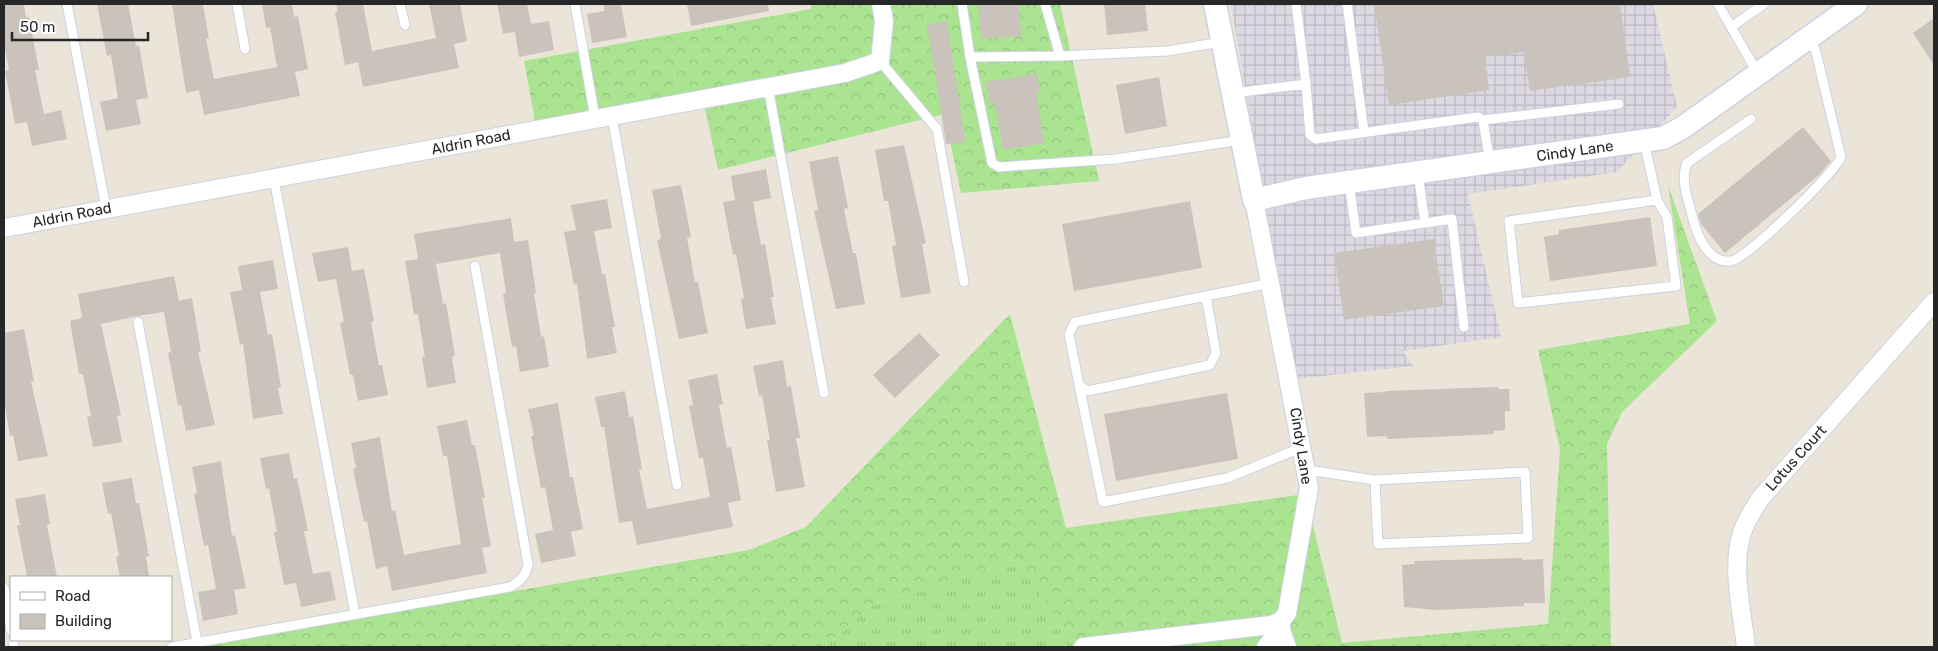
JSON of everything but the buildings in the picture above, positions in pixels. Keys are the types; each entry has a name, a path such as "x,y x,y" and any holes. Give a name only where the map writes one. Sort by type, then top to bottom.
{"street":[{"path":"880,61 884,21 881,4"},
{"name":"Cindy Lane","path":"1215,4 1303,447 1309,488 1287,613 1278,625"},
{"name":"Cindy Lane","path":"1254,200 1306,188 1663,138 1682,128 1856,4"},
{"name":"Aldrin Road","path":"4,228 845,73 880,61"},
{"name":"Lotus Court","path":"1746,647 1738,558 1742,533 1748,518 1760,499 1934,302"},
{"path":"1083,647 1278,625"},
{"path":"1266,647 1278,625"},
{"path":"1278,625 1287,647"}],"lane":[{"path":"68,4 106,208"},
{"path":"237,4 245,49"},
{"path":"400,4 405,25"},
{"path":"575,4 604,117 677,485"},
{"path":"962,4 970,57 992,163 999,167 1116,160 1242,140"},
{"path":"1045,4 1060,56"},
{"path":"1296,4 1310,134 1316,139 1478,117 1483,120 1620,104"},
{"path":"1347,4 1364,132"},
{"path":"1718,4 1758,74"},
{"path":"1731,27 1764,4"},
{"path":"1751,119 1687,163 1684,170 1685,188 1698,236 1704,248 1723,261 1731,262 1740,257 1838,166 1841,157 1816,52 1810,37"},
{"path":"970,57 1060,56 1167,50 1223,42"},
{"path":"880,61 937,129 964,282"},
{"path":"1233,94 1306,84"},
{"path":"768,87 824,393"},
{"path":"1483,120 1490,163"},
{"path":"1644,141 1656,200 1667,217 1676,286 1518,304 1509,222 1656,200"},
{"path":"1418,173 1425,223"},
{"path":"274,179 355,614"},
{"path":"1349,183 1356,233 1452,219 1464,327"},
{"path":"172,647 510,587 520,581 527,572 528,564 475,266"},
{"path":"1271,283 1075,322 1069,334 1103,502 1227,478 1303,447"},
{"path":"1079,385 1088,391 1210,365 1216,353 1206,296"},
{"path":"138,322 197,642"},
{"path":"1307,470 1375,480 1525,472 1528,538 1378,544 1375,480"},
{"path":"4,588 10,624"}],"shaded area":[{"path":"1231,4 1653,4 1677,107 1617,172 1468,194 1501,337 1403,351 1413,366 1295,379"}],"green space":[{"path":"811,4 1060,4 1099,181 961,193 944,114 718,170 703,99 537,132 524,61 811,9"},
{"path":"1668,186 1717,321 1622,412 1607,444 1611,647 1074,647 1018,559 870,606 825,647 195,647 749,550 806,527 1010,314 1066,528 1305,494 1342,643 1548,624 1560,450 1538,350 1690,324"},
{"path":"1018,559 1074,647 825,647 870,606"}]}
